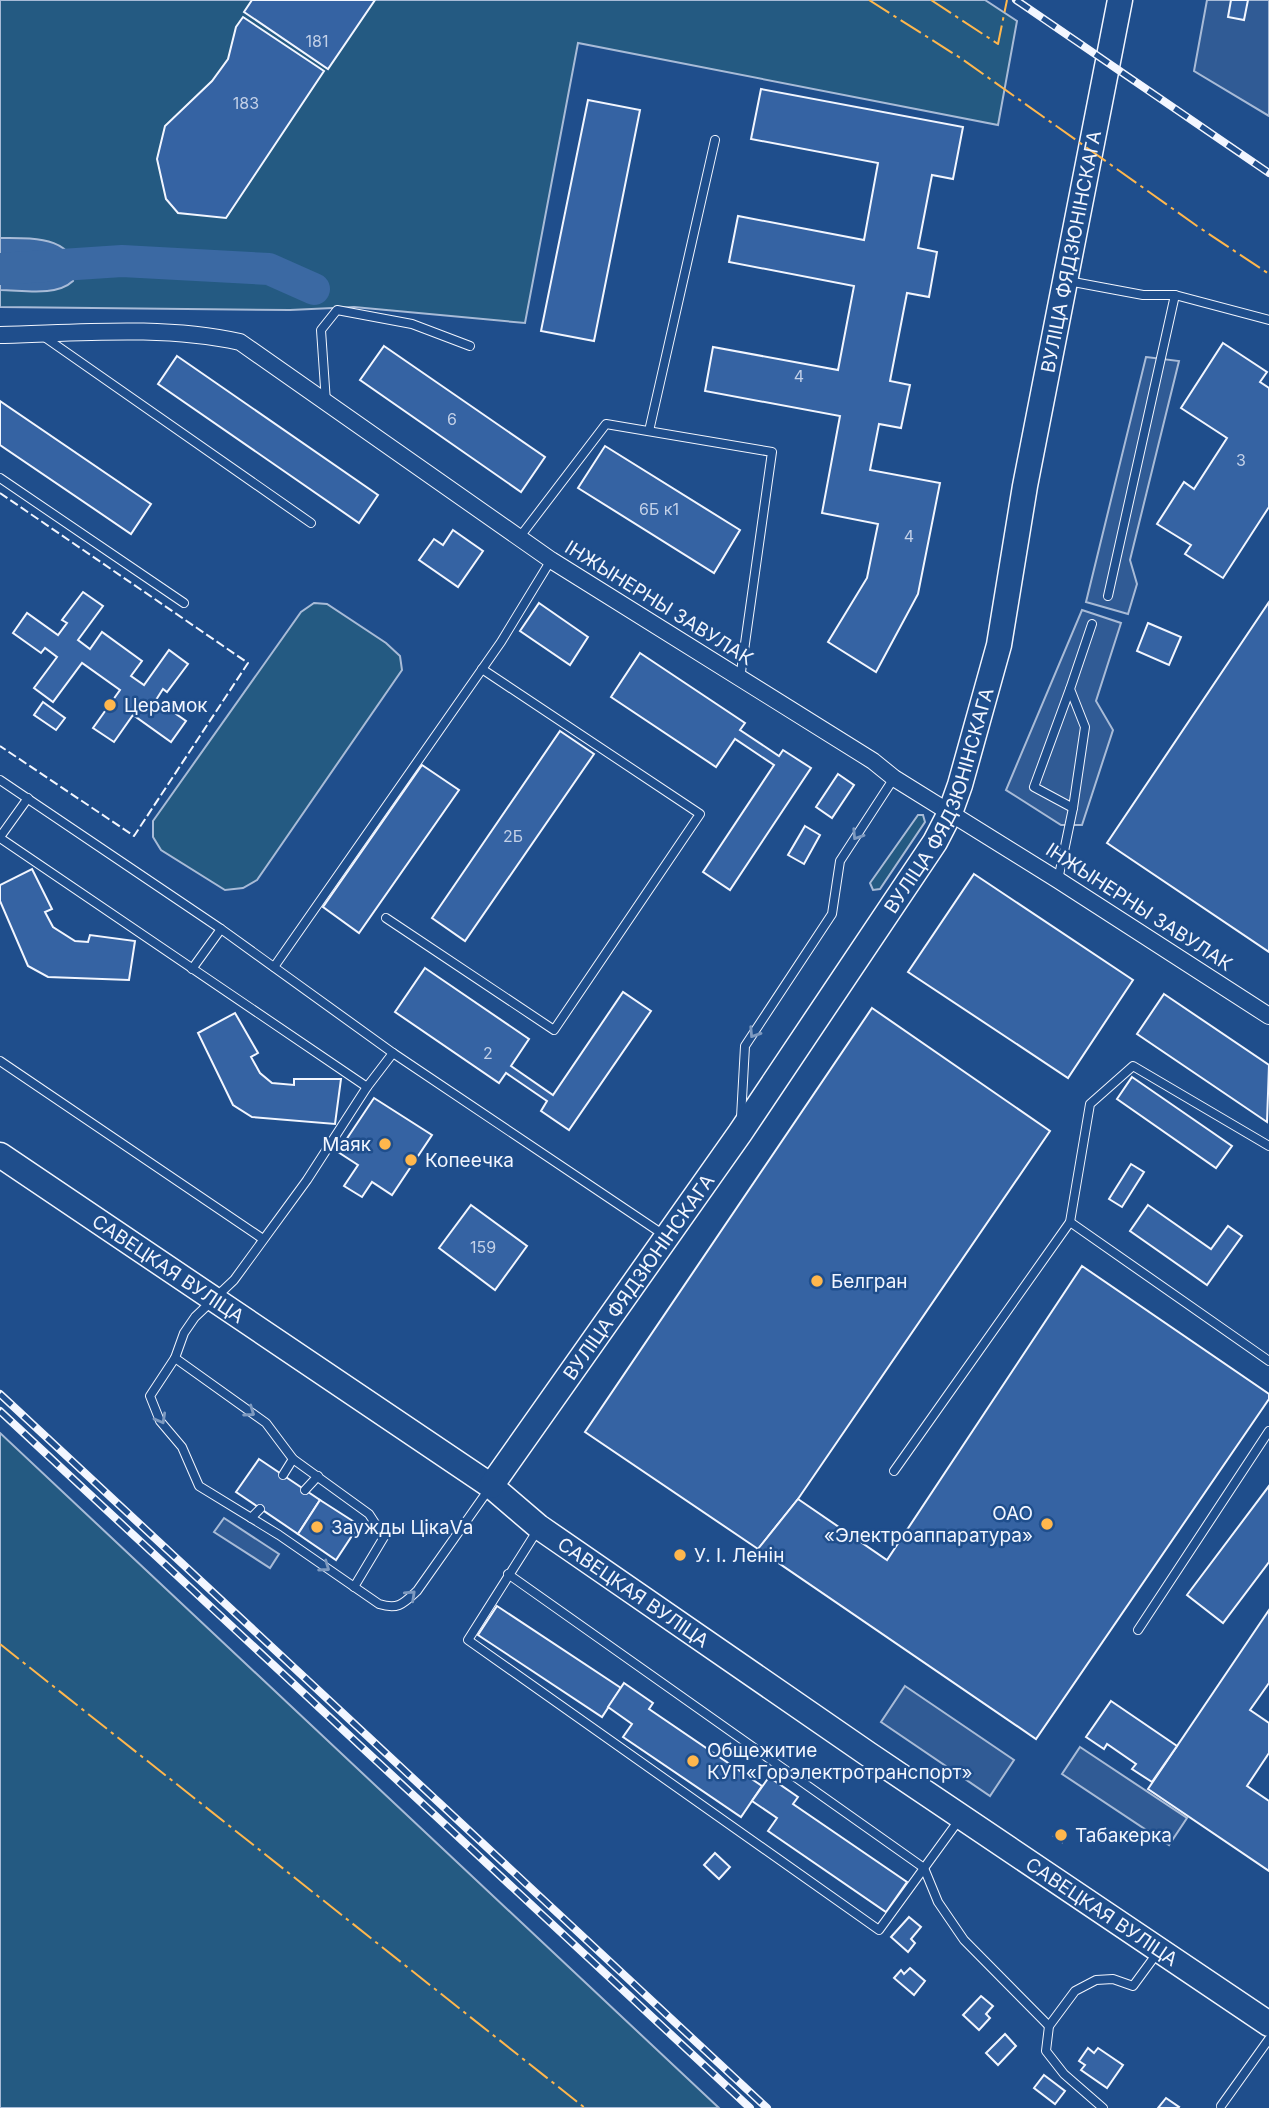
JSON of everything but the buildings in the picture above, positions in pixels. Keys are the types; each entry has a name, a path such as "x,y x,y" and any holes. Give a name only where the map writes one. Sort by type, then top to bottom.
{"main road":[{"name":"ВУЛІЦА ФЯДЗЮНІНСКАГА","path":"491,1486 740,1133 927,853 950,813 999,645 1025,486 1120,0"},
{"name":"САВЕЦКАЯ ВУЛІЦА","path":"0,1156 491,1486 539,1527 961,1817 1269,2024"}],"street":[{"name":"ІНЖЫНЕРНЫ ЗАВУЛАК","path":"0,335 175,332 206,334 240,342 551,560 873,761 894,778 1269,1016"}],"lane":[{"path":"649,431 715,140"},
{"path":"1065,280 1143,295 1175,295 1269,320"},
{"path":"1108,596 1175,295"},
{"path":"326,402 321,330 337,310 412,324 470,346"},
{"path":"40,334 311,523"},
{"path":"519,538 606,424 772,452 740,679"},
{"path":"0,478 184,603"},
{"path":"274,967 501,642 551,560"},
{"path":"1073,808 1034,787 1092,624"},
{"path":"386,918 554,1030 700,814 482,669"},
{"path":"1058,880 1073,808 1085,727 1070,689"},
{"path":"740,1133 745,1046 832,914 840,861 894,778"},
{"path":"0,780 221,929 393,1053 667,1237"},
{"path":"28,798 0,838 367,1087"},
{"path":"192,969 221,929"},
{"path":"393,1053 367,1087 307,1180 234,1280 189,1325 175,1359 150,1396 160,1421 182,1447 199,1486 279,1535 379,1604 392,1608 405,1602 417,1591 491,1486"},
{"path":"0,1061 263,1239"},
{"path":"894,1471 1070,1222 1090,1104 1133,1066 1269,1146"},
{"path":"1070,1222 1269,1361"},
{"path":"175,1359 266,1423 293,1459 369,1514 384,1537 354,1587"},
{"path":"1138,1630 1269,1431"},
{"path":"282,1475 293,1459"},
{"path":"305,1490 318,1476"},
{"path":"251,1518 260,1509"},
{"path":"279,1535 285,1526"},
{"path":"539,1527 468,1640 879,1930 961,1817"},
{"path":"508,1574 924,1868 938,1902 964,1940 1049,2026"},
{"path":"1102,2108 1064,2074 1046,2051 1049,2026 1075,1991 1096,1980 1113,1979 1133,1986 1159,1950"},
{"path":"1221,2106 1269,2039"}],"shaded area":[{"path":"0,0 985,0 1017,21 998,125 578,43 525,323 354,307 290,310 0,307"},
{"path":"1207,0 1269,0 1269,116 1194,71"},
{"path":"0,238 39,239 62,247 70,255 74,266 73,281 48,291 0,290"},
{"path":"1146,357 1179,361 1130,560 1137,584 1128,614 1086,602"},
{"path":"314,603 327,604 386,643 400,656 402,670 257,880 243,888 225,890 161,850 153,837 153,821 301,612"},
{"path":"1082,610 1121,623 1096,701 1113,730 1082,825 1061,825 1006,790"},
{"path":"918,815 923,815 925,822 880,889 873,890 870,883"},
{"path":"0,1433 719,2108 0,2108"},
{"path":"224,1518 279,1554 270,1568 214,1532"},
{"path":"905,1686 1014,1760 990,1796 881,1722"},
{"path":"1080,1747 1187,1818 1169,1845 1062,1774"}],"waterway":[{"path":"0,269 122,261 269,269 314,289"}],"railway":[{"path":"1016,0 1269,173"},
{"path":"0,1394 767,2108"},
{"path":"0,1411 750,2108"}],"fence":[{"path":"0,493 248,663 134,836 0,746"}],"power":[{"path":"869,0 962,59 1269,274"},
{"path":"931,0 998,44 1007,0"},
{"path":"0,1644 585,2108"}],"place":[{"name":"Церамок","path":"110,705"},
{"name":"Маяк","path":"385,1144"},
{"name":"Копеечка","path":"411,1160"},
{"name":"Белгран","path":"817,1281"},
{"name":"ОАО «Электроаппаратура»","path":"1047,1524"},
{"name":"Заужды ЦікаVа","path":"317,1527"},
{"name":"У. І. Ленін","path":"680,1555"},
{"name":"Общежитие КУП«Горэлектротранспорт»","path":"693,1761"},
{"name":"Табакерка","path":"1061,1835"}]}
